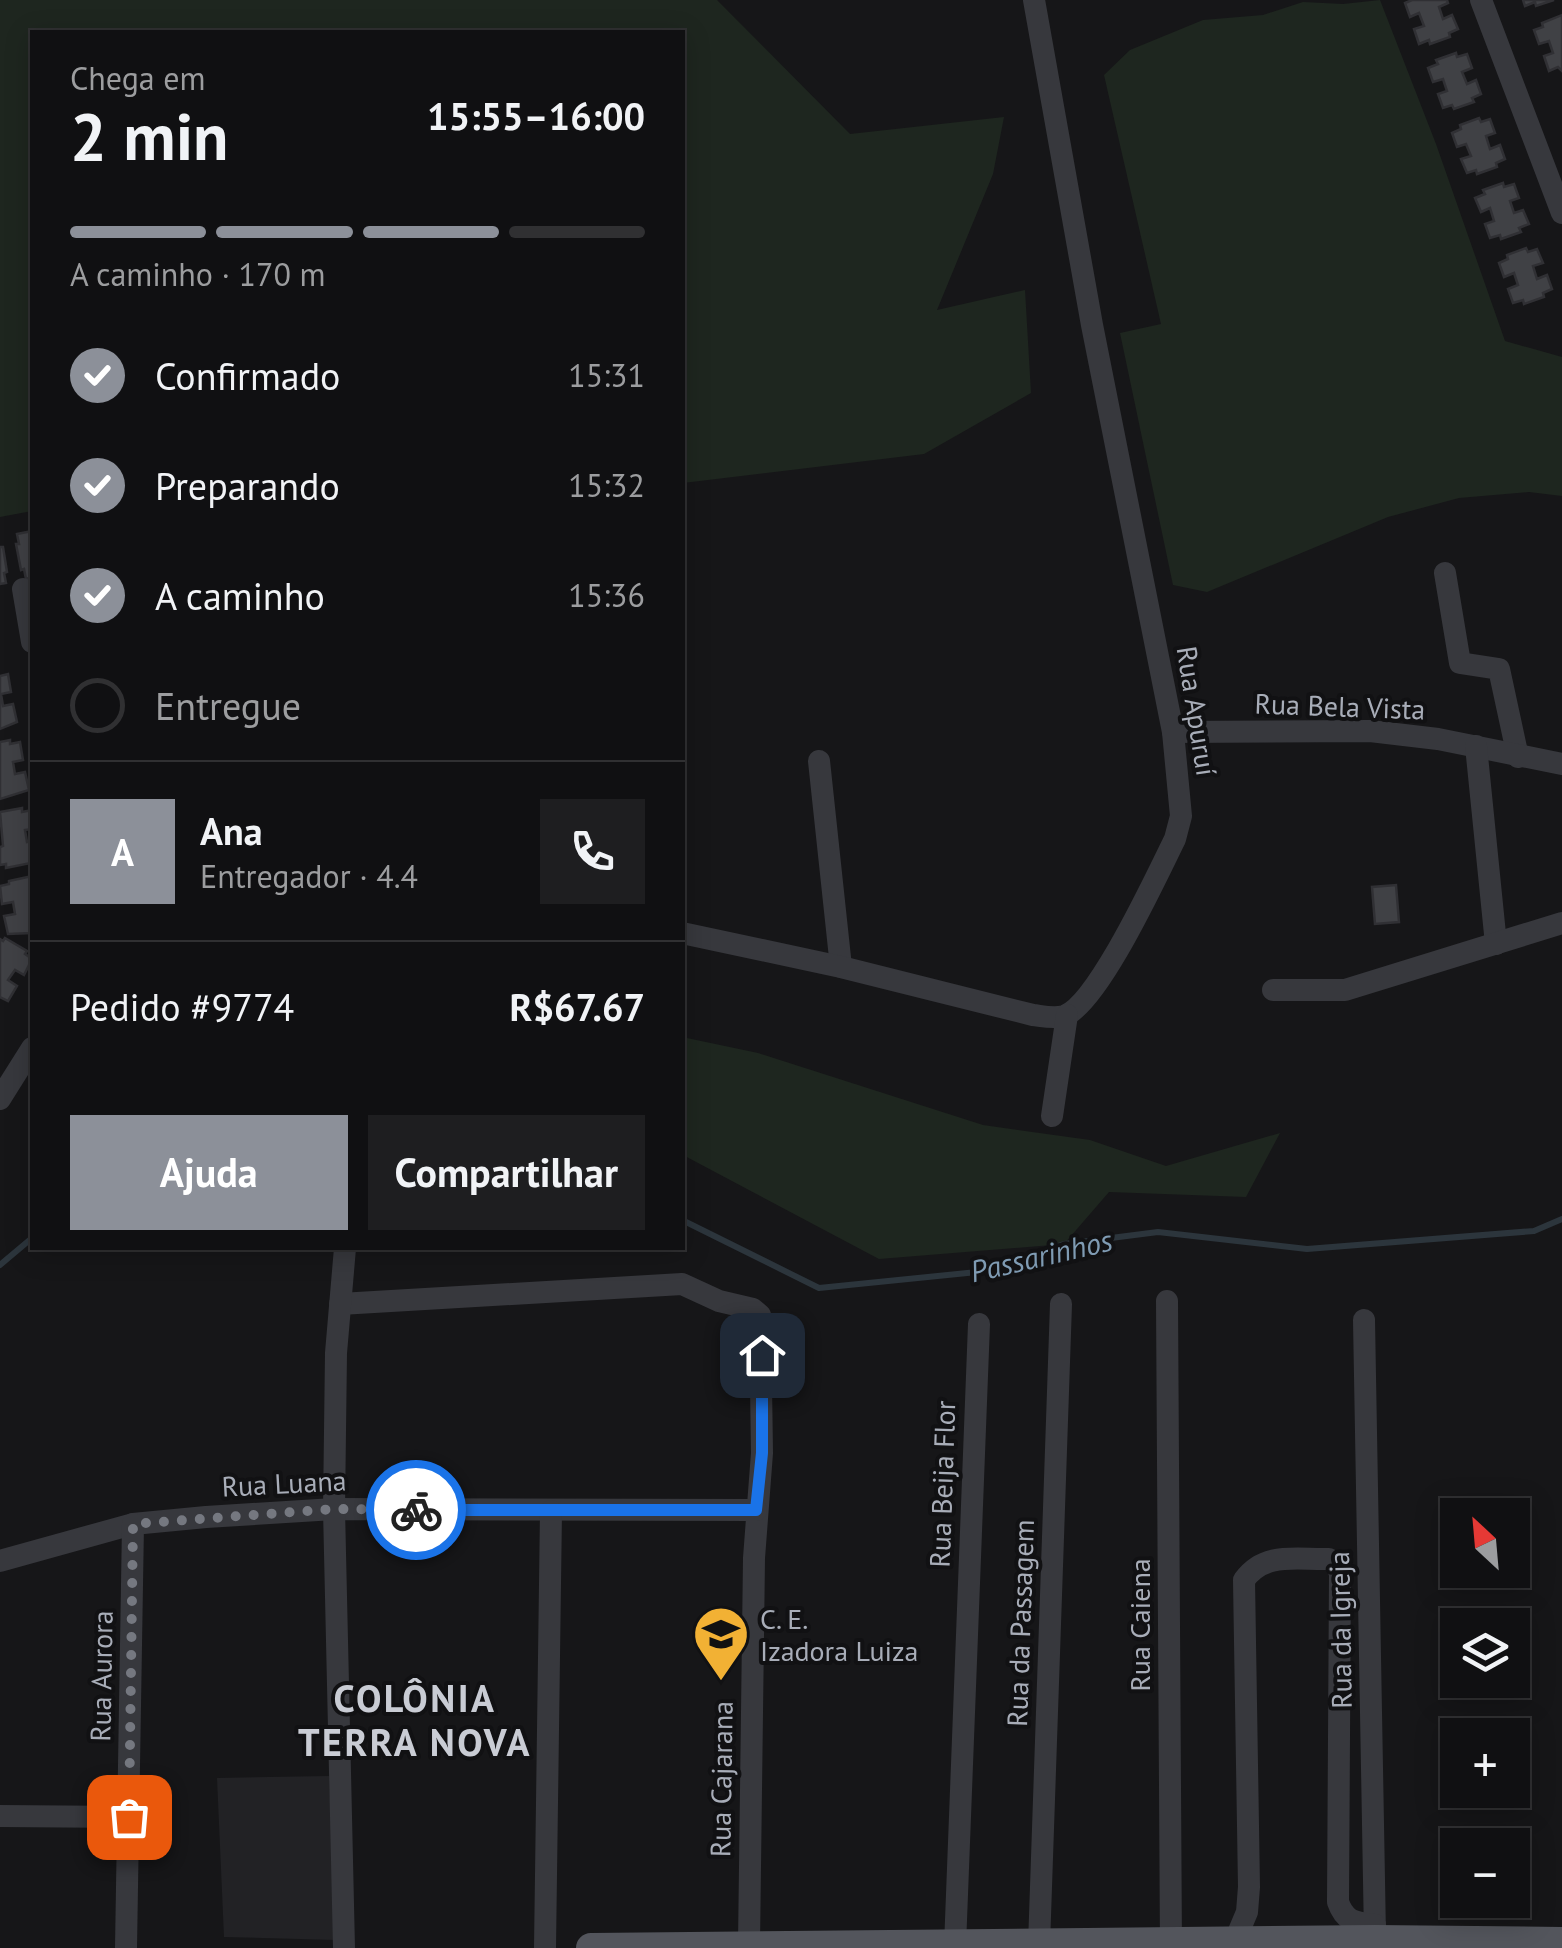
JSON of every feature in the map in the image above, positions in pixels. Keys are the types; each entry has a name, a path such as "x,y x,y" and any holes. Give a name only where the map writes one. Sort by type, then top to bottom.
{"main road":[{"path":"591,1948 749,1944 1171,1946 1375,1932 1562,1942"}],"street":[{"path":"1480,0 1562,214"},
{"name":"Rua Apuruí","path":"1040,2 1092,324 1174,732 1181,816 1176,839 1103,974 1086,998 1067,1015"},
{"path":"1445,572 1460,662 1499,669 1518,757"},
{"path":"19,590 30,634"},
{"name":"Rua Bela Vista","path":"1174,732 1370,732 1476,746 1562,764"},
{"path":"1476,746 1496,944"},
{"path":"819,762 842,968"},
{"path":"1272,990 1346,990 1562,924"},
{"path":"685,934 1033,1014 1067,1015 1052,1116"},
{"path":"0,1099 30,1051"},
{"path":"344,1948 334,1509 336,1353 345,1250"},
{"name":"Rua Cajarana","path":"340,1304 682,1284 753,1309 760,1316 762,1453 756,1510 749,1944"},
{"name":"Rua Caiena","path":"1167,1301 1171,1946"},
{"name":"Rua da Passagem","path":"1039,1945 1061,1304"},
{"name":"Rua da Igreja","path":"1364,1320 1375,1932"},
{"name":"Rua Beija Flor","path":"955,1946 978,1324"},
{"name":"Rua Luana","path":"0,1562 133,1524 334,1509 756,1510"},
{"path":"544,1948 550,1510"},
{"name":"Rua Aurora","path":"126,1948 133,1524"},
{"path":"1234,1942 1246,1912 1249,1887 1244,1580 1264,1560 1329,1560 1337,1564 1340,1574 1338,1902 1342,1914 1375,1932"},
{"path":"0,1816 129,1817"}],"shaded area":[{"path":"0,0 717,0 850,134 1004,117 993,174 937,310 1025,290 1031,393 924,454 685,483 685,30 30,30 30,511 0,517"},
{"path":"1380,0 1436,144 1505,341 1562,357 1562,496 1529,492 1459,498 1388,517 1207,592 1173,585 1120,333 1161,324 1104,75 1130,50 1203,20 1263,15 1303,2 1343,4"},
{"path":"685,1038 758,1053 983,1125 1090,1140 1166,1166 1280,1133 1246,1197 1109,1192 1064,1244 879,1259 685,1156"},
{"path":"329,1776 336,1940 224,1937 217,1778"}],"building":[{"path":"1447,0 1439,7 1443,19 1452,15 1458,29 1449,33 1450,37 1419,44 1414,29 1424,26 1419,13 1410,17 1405,3"},
{"path":"1523,0 1554,0 1525,6"},
{"path":"1562,15 1562,71 1558,67 1549,71 1544,56 1553,53 1549,41 1539,44 1534,30"},
{"path":"1456,53 1457,57 1467,54 1472,68 1462,72 1467,84 1476,80 1481,94 1472,98 1474,102 1454,109 1452,105 1443,108 1438,94 1447,91 1443,79 1433,82 1428,68 1438,64 1436,60"},
{"path":"1479,118 1481,122 1490,119 1495,133 1486,136 1490,149 1500,145 1505,159 1496,163 1497,167 1467,173 1461,159 1471,156 1466,144 1457,147 1452,133 1461,129 1460,125"},
{"path":"1503,183 1504,187 1514,184 1519,198 1510,201 1514,213 1523,210 1529,224 1519,228 1521,232 1501,239 1500,235 1490,238 1485,224 1494,221 1490,208 1481,212 1475,198 1485,194 1483,190"},
{"path":"1526,248 1528,252 1537,249 1543,263 1533,266 1537,279 1547,275 1552,289 1543,293 1544,297 1524,304 1523,300 1513,303 1508,289 1518,285 1514,273 1504,277 1499,263 1508,259 1507,255"},
{"path":"30,531 30,578 26,579 24,569 21,570 17,534"},
{"path":"0,547 7,572 6,583 0,584"},
{"path":"8,674 11,692 1,694 3,706 13,704 17,722 0,729 0,676"},
{"path":"10,740 10,744 20,742 23,760 13,762 15,774 25,772 29,790 0,799 0,742"},
{"path":"30,810 30,829 25,830 30,841 30,863 6,868 6,864 0,865 0,812"},
{"path":"30,876 30,933 8,934 4,916 15,914 13,902 2,904 0,886"},
{"path":"1396,885 1399,922 1375,924 1372,887"},
{"path":"5,938 27,951 25,954 30,958 24,975 15,970 8,980 17,986 8,1001 0,997 0,939"}],"waterway":[{"name":"Passarinhos","path":"685,1221 819,1288 987,1271 1064,1244 1158,1232 1307,1249 1534,1231 1562,1219"},
{"name":"Passarinhos","path":"0,1265 30,1240"}],"way so far":[{"path":"129,1817 133,1524 334,1509 416,1510"}],"place":[{"name":"C. E. Izadora Luiza","path":"721,1683"}],"district":[{"name":"COLÔNIA TERRA NOVA","path":"415,1719"}],"route":[{"path":"416,1510 756,1510 762,1453 762,1355"}]}
